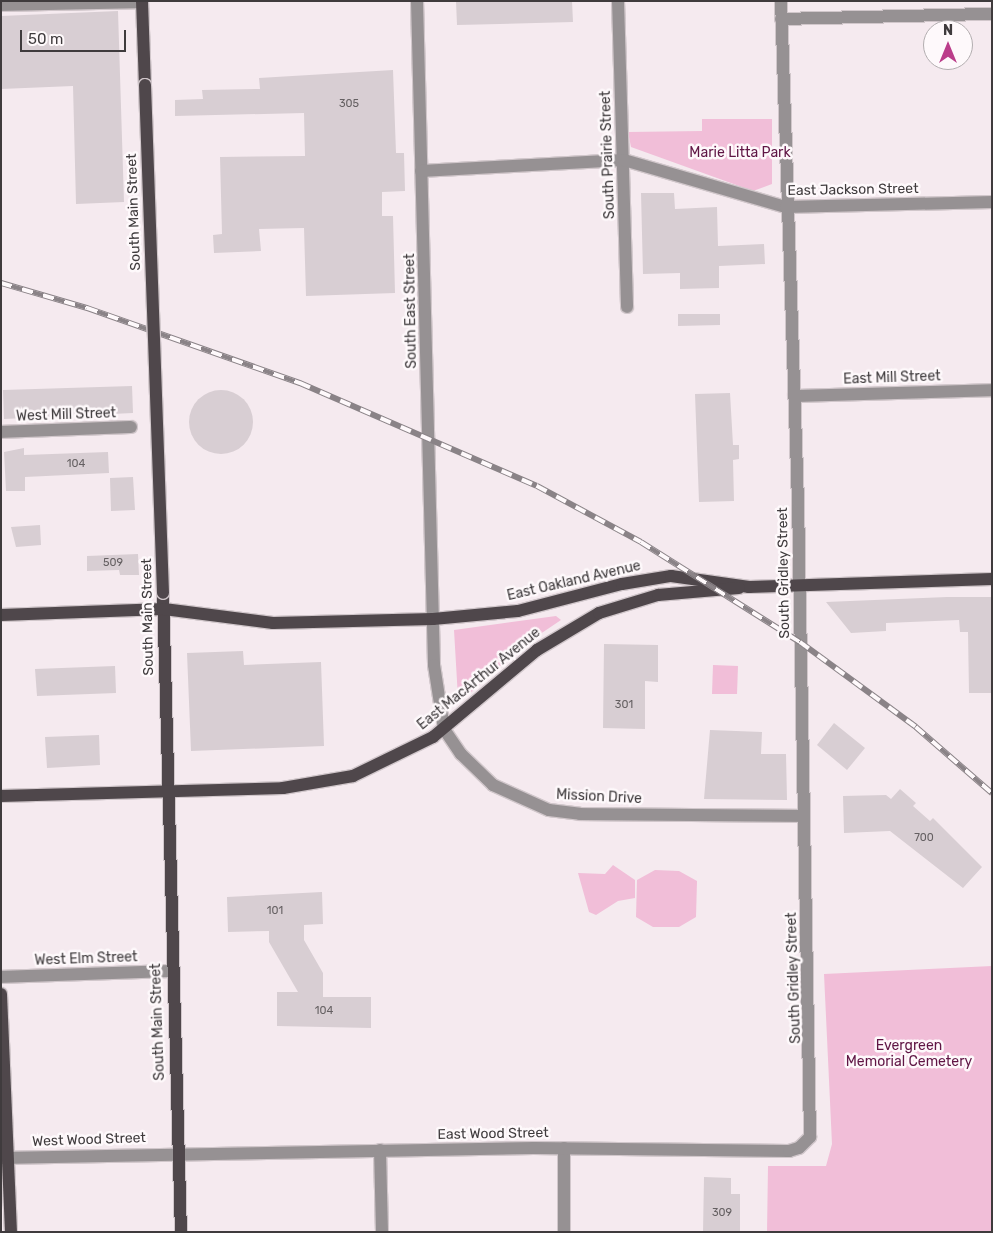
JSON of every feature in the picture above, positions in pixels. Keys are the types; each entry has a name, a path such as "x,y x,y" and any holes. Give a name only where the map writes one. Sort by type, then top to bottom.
{"main road":[{"name":"South Main Street","path":"142,2 164,609 171,971 181,1232"},
{"name":"East Oakland Avenue","path":"1,614 164,609 273,623 433,619 537,608 642,579 687,577 749,587 992,579"},
{"name":"East MacArthur Avenue","path":"1,796 283,788 330,782 371,770 444,729 537,650 599,613 658,595 749,587"},
{"path":"1,994 4,1158 11,1232"}],"street":[{"name":"South East Street","path":"417,1 433,619"},
{"name":"South Prairie Street","path":"618,1 628,307"},
{"name":"South Gridley Street","path":"781,1 786,207 794,396 812,1127 806,1142"},
{"path":"1,5 142,2"},
{"path":"781,19 992,14"},
{"name":"East Jackson Street","path":"421,171 624,160 786,207 992,202"},
{"name":"East Mill Street","path":"794,396 992,390"},
{"name":"West Mill Street","path":"1,432 131,427"},
{"name":"Mission Drive","path":"433,619 434,665 444,729 461,754 493,784 549,810 580,814 804,816"},
{"name":"West Elm Street","path":"1,977 171,971"},
{"name":"East Wood Street","path":"178,1152 564,1148 790,1151 806,1142"},
{"path":"564,1148 564,1232"},
{"path":"380,1150 382,1232"},
{"name":"West Wood Street","path":"4,1158 178,1152"}],"green space":[{"name":"Marie Litta Park","path":"702,119 772,119 772,184 753,191 631,147 628,132 702,131"},
{"path":"556,616 561,620 521,647 466,697 458,698 454,630"},
{"path":"713,665 738,666 737,694 712,694"},
{"path":"613,865 635,880 635,898 618,901 596,915 589,912 578,873 605,874"},
{"path":"655,870 679,871 697,881 696,917 679,927 653,927 636,917 637,880"},
{"name":"Evergreen Memorial Cemetery","path":"992,966 992,1232 767,1232 768,1166 826,1166 832,1144 824,974"}],"building":[{"path":"456,1 572,1 573,22 457,25"},
{"path":"118,11 124,202 76,204 73,86 1,89 1,16"},
{"path":"393,70 396,153 404,153 405,191 382,192 382,216 393,216 395,293 306,296 304,228 259,229 261,251 214,253 213,235 222,234 220,157 305,156 304,113 175,116 175,100 203,99 202,90 260,89 259,78"},
{"path":"641,193 674,193 675,209 717,207 718,246 764,244 765,264 719,266 719,288 680,289 680,273 643,274"},
{"path":"678,314 720,314 720,325 678,326"},
{"path":"132,386 133,413 4,419 3,390"},
{"path":"215,390 227,390 244,399 251,410 253,422 251,434 244,445 227,454 215,454 203,449 194,440 189,428 189,416 194,404 203,395"},
{"path":"730,393 733,445 739,445 739,459 733,460 734,501 699,502 695,394"},
{"path":"24,448 24,455 108,452 109,473 25,477 25,491 6,491 4,452"},
{"path":"133,477 135,510 111,511 110,478"},
{"path":"40,525 41,545 16,547 11,527"},
{"path":"138,554 139,575 120,575 119,570 87,571 87,556"},
{"path":"992,597 992,693 969,693 968,632 960,632 959,620 886,623 886,631 851,633 826,602"},
{"path":"604,644 658,645 658,682 645,681 645,729 603,728"},
{"path":"243,651 244,665 321,662 324,746 191,751 187,653"},
{"path":"115,666 116,693 37,696 35,669"},
{"path":"834,723 865,748 847,770 817,745"},
{"path":"710,730 762,732 761,754 786,754 787,800 704,799"},
{"path":"99,735 100,765 47,768 45,737"},
{"path":"900,789 916,803 913,806 930,821 933,818 982,867 963,888 890,831 844,833 843,796 886,795 891,799"},
{"path":"322,892 323,924 304,925 304,940 323,973 323,997 371,997 371,1028 277,1026 277,992 298,992 269,942 269,931 228,932 227,897"},
{"path":"704,1177 731,1178 731,1194 740,1194 740,1232 703,1232"}],"railway":[{"path":"1,283 87,308 300,383 537,486 641,542 800,642 916,727 992,793"}]}
